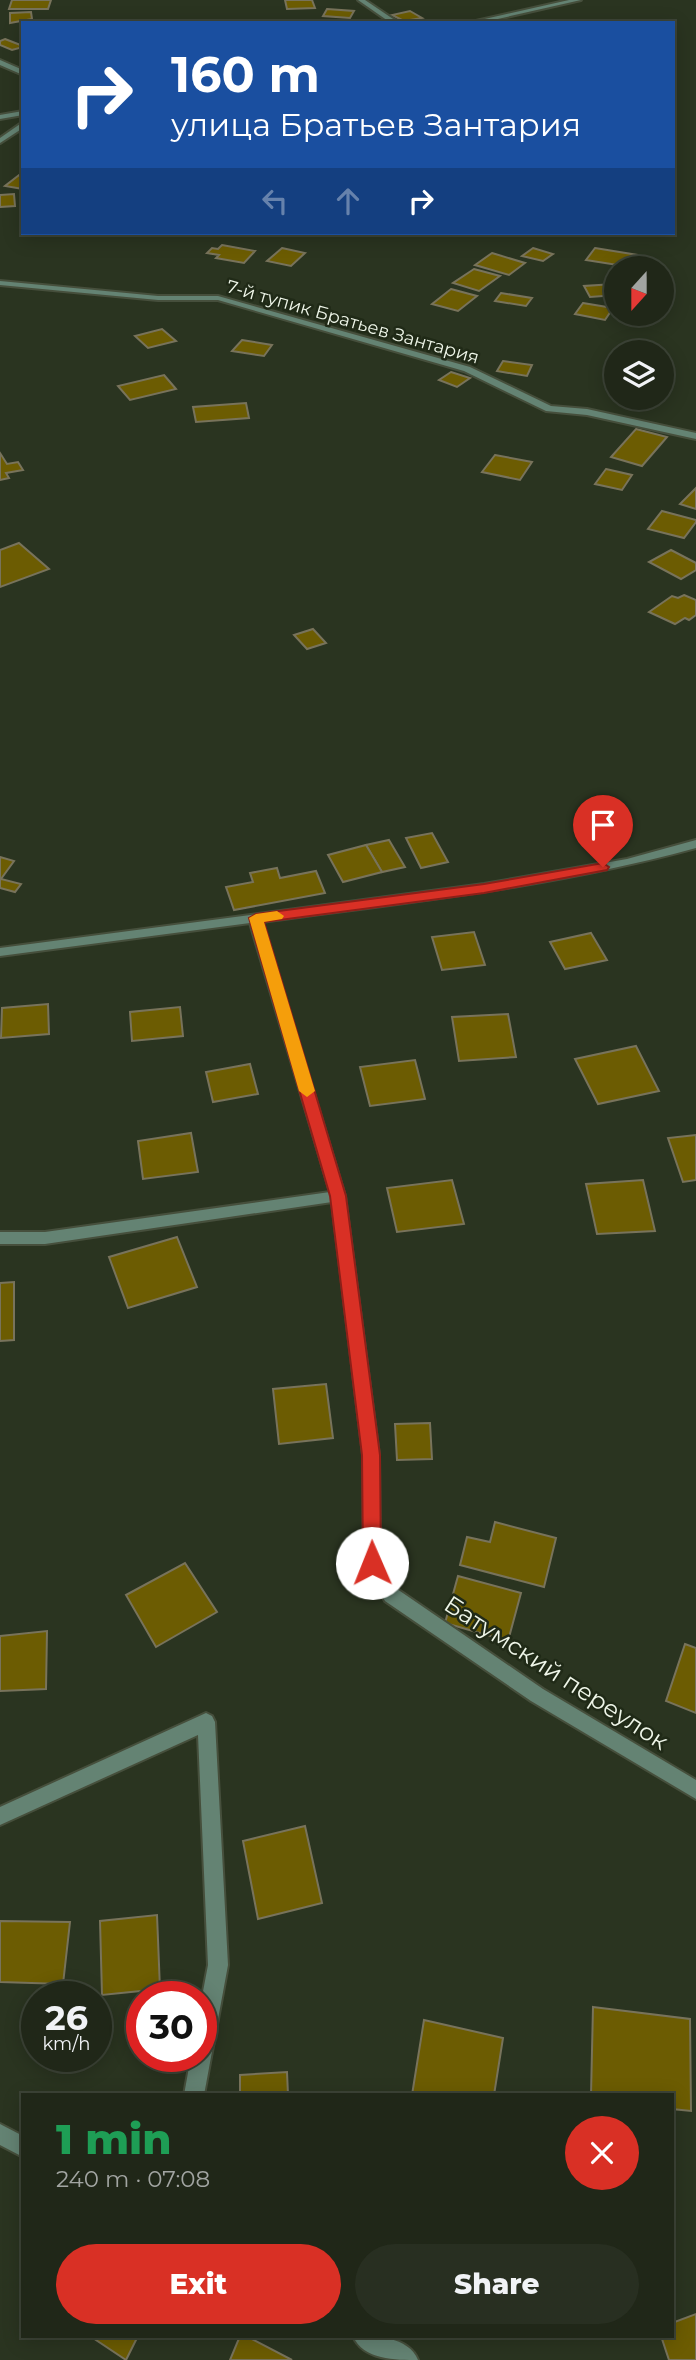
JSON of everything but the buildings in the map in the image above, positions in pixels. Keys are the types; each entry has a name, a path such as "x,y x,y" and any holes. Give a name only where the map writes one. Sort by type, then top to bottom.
{"street":[{"path":"361,0 393,21"},
{"path":"479,21 578,0"},
{"path":"0,62 21,72"},
{"path":"0,117 21,113"},
{"path":"0,141 21,125"},
{"name":"7-й тупик Братьев Зантария","path":"0,283 158,298 218,298 467,369 549,409 587,412 696,436"},
{"path":"0,952 484,888 626,863 696,844"},
{"path":"0,1238 44,1238 338,1196 256,918"},
{"name":"Батумский переулок","path":"338,1196 371,1455 372,1563 391,1595 537,1695 696,1790"},
{"path":"0,1816 206,1722 218,1965 215,1981"},
{"path":"194,2093 198,2072"},
{"path":"0,2134 21,2146"},
{"path":"368,2338 407,2360"}],"slow traffic":[{"path":"277,916 256,918 307,1091"}],"route":[{"path":"372,1563 371,1455 338,1196 256,918 484,888 603,867"}]}
